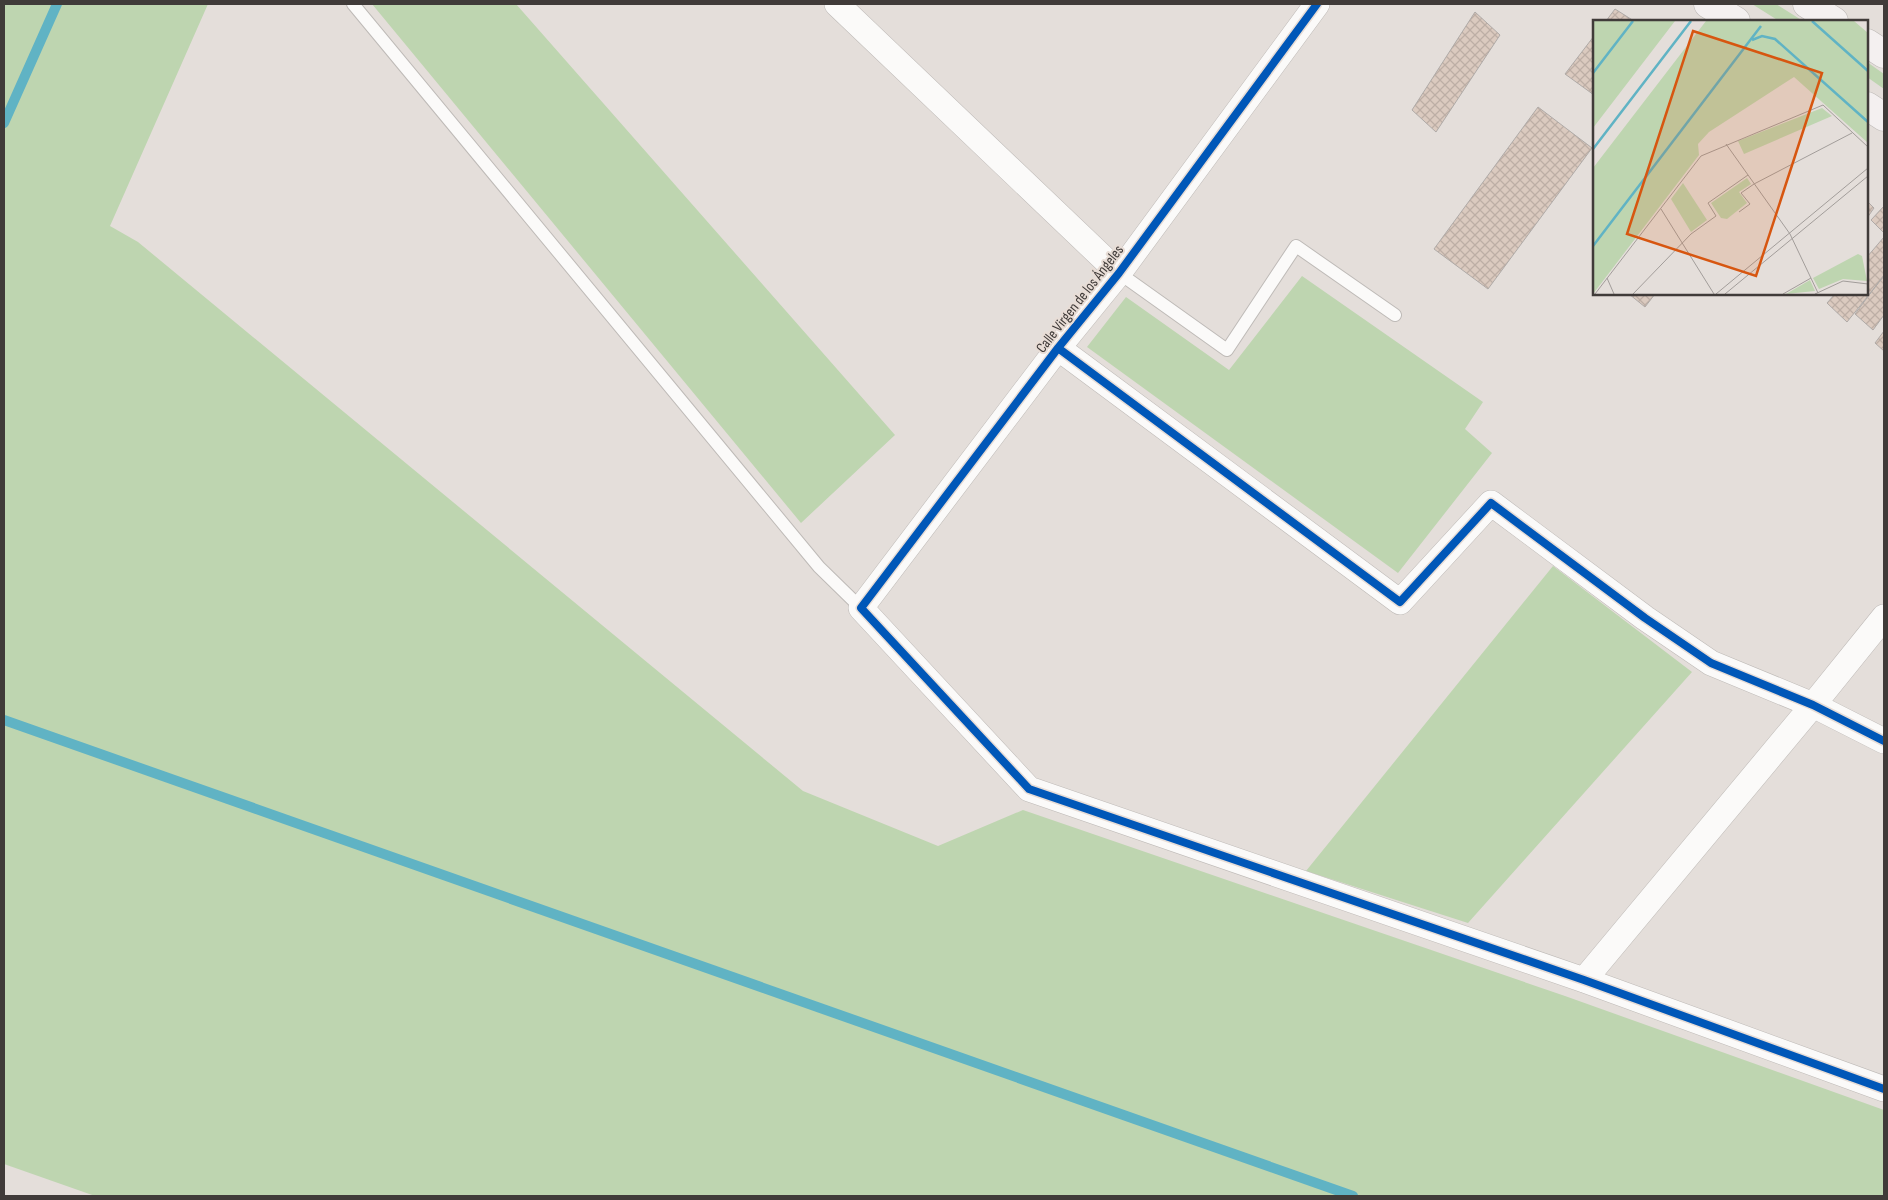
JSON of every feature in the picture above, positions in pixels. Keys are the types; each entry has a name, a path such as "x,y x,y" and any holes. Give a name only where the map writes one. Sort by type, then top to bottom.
{"main road":[{"path":"1708,4 1734,20"},
{"path":"1807,4 1832,20"},
{"path":"1868,44 1884,54"},
{"path":"1868,107 1884,117"}],"street":[{"path":"837,4 1119,273"},
{"name":"Calle Virgen de los Ángeles","path":"861,608 1058,348 1119,273 1317,4"},
{"path":"1058,348 1400,602 1491,503 1645,618 1711,663 1813,705 1884,740"},
{"path":"861,608 1028,789 1584,980 1884,1089"},
{"path":"1584,980 1813,705 1884,616"}],"lane":[{"path":"353,4 819,567 861,608"},
{"path":"1119,273 1227,350 1296,246 1395,315"}],"green space":[{"path":"4,4 208,4 110,226 138,242 803,791 938,846 1023,810 1565,996 1884,1110 1884,1196 95,1196 4,1164"},
{"path":"372,4 516,4 895,435 801,523"},
{"path":"1752,4 1776,4 1801,20 1777,20"},
{"path":"1868,63 1884,74 1884,89 1868,78"},
{"path":"1302,276 1483,402 1465,429 1492,453 1398,573 1087,347 1126,297 1229,370"},
{"path":"1553,566 1692,672 1468,923 1306,871"}],"building":[{"path":"1615,9 1632,20 1607,20"},
{"path":"1475,12 1500,35 1436,132 1412,110"},
{"path":"1593,37 1593,94 1565,74"},
{"path":"1538,107 1592,148 1488,289 1434,249"},
{"path":"1868,202 1874,208 1868,217"},
{"path":"1884,206 1884,233 1871,220"},
{"path":"1884,237 1884,276 1847,322 1827,303 1834,295 1868,295 1868,256"},
{"path":"1884,275 1884,315 1873,330 1855,314"},
{"path":"1630,295 1654,295 1645,307"},
{"path":"1884,331 1884,351 1875,343"}],"waterway":[{"path":"4,123 57,4"},
{"path":"4,720 1353,1196"}],"cycle path":[{"path":"1317,4 1119,273 1058,348 861,608 1029,789 1584,980 1884,1089"},
{"path":"1058,348 1400,602 1491,503 1645,618 1711,663 1813,705 1884,741"}]}
